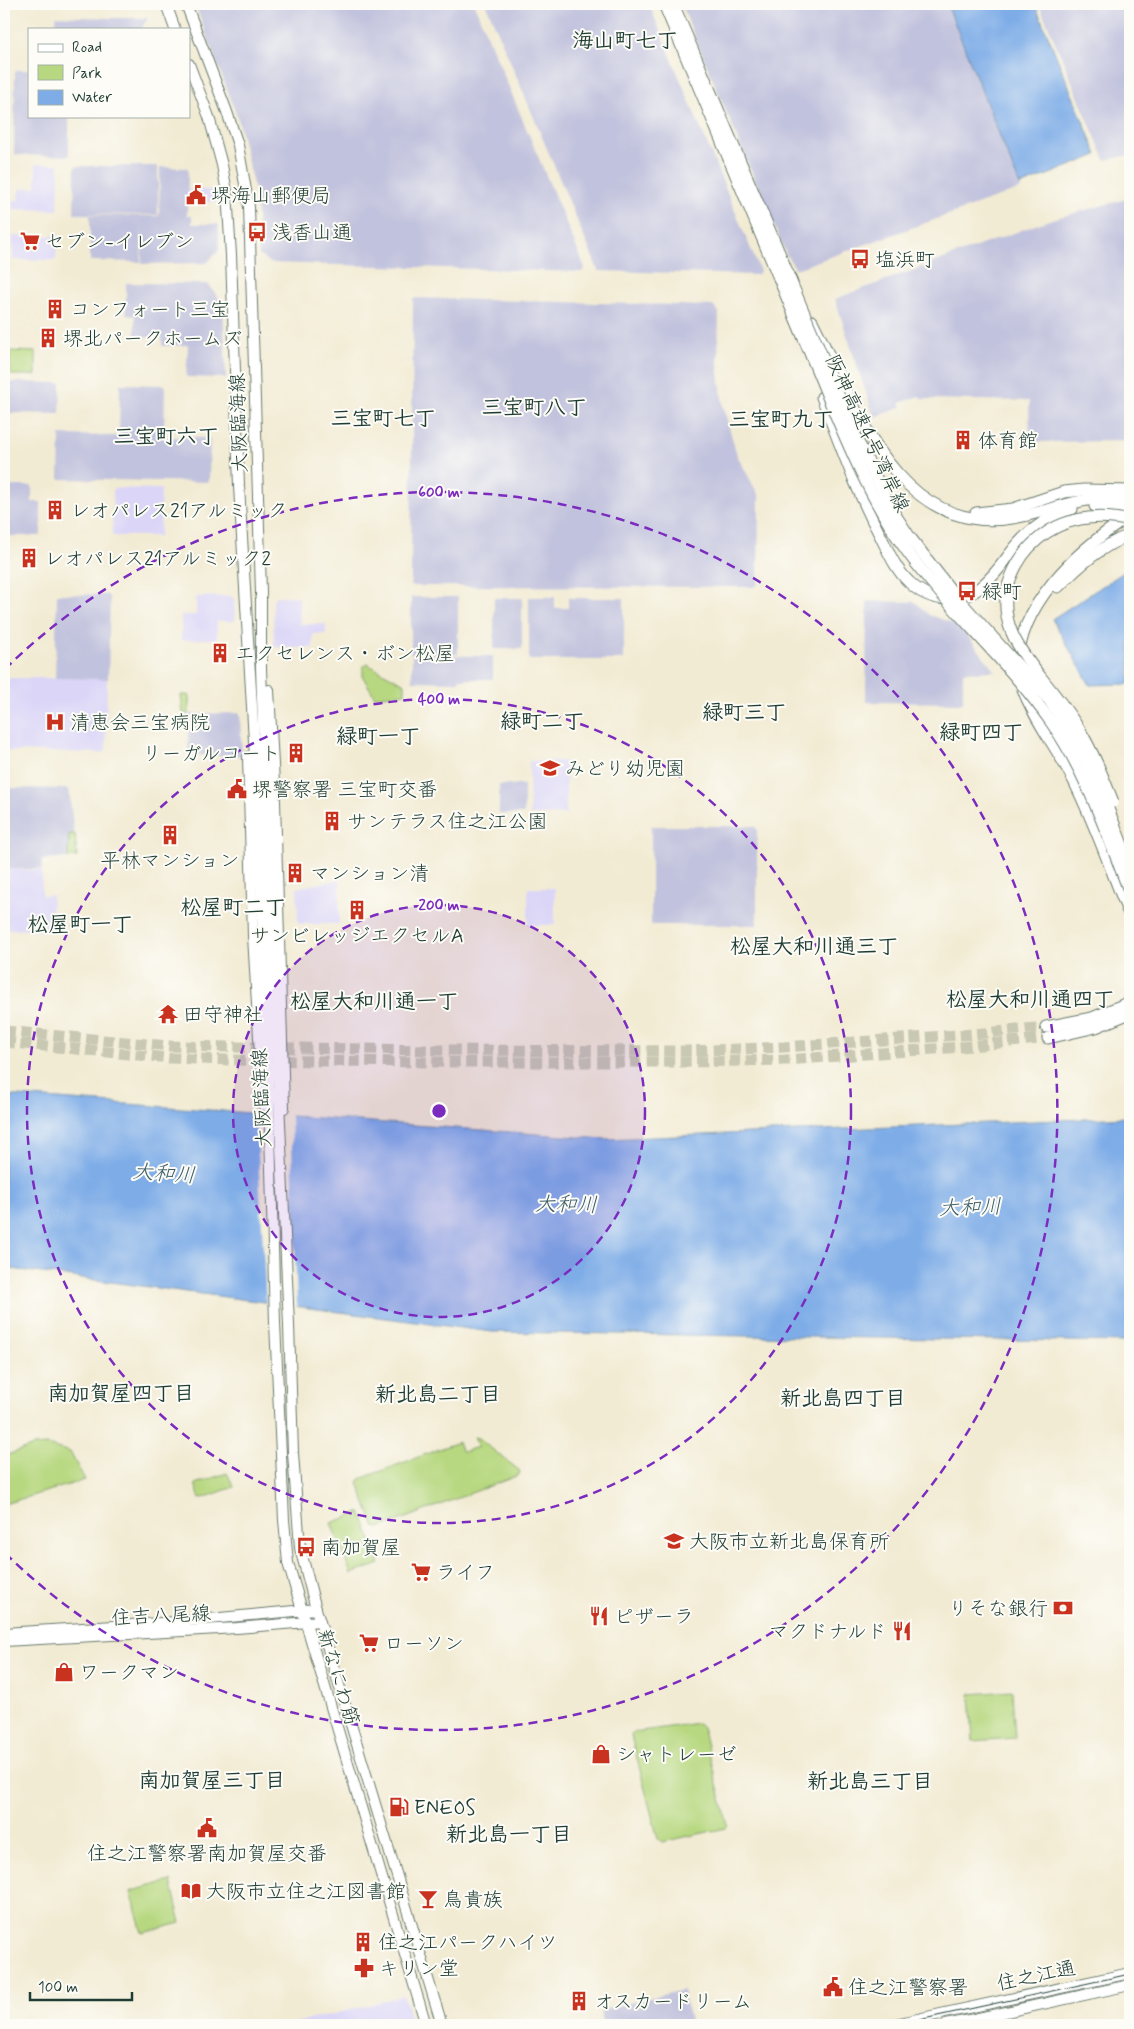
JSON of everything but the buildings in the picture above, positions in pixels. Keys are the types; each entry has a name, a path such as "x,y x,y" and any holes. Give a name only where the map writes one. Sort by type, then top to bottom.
{"highway":[{"name":"阪神高速4号湾岸線","path":"664,4 852,454 888,522 932,584 1017,678 1051,722 1080,772 1130,893"},
{"name":"阪神高速4号湾岸線","path":"673,4 859,444 892,510 934,571 1048,700 1065,724 1094,776 1130,865"},
{"path":"788,274 876,446 901,477 937,507 955,515 983,520 1019,517 1086,499 1116,499 1130,502"},
{"path":"789,304 862,499 896,566 918,590 940,599 959,598 969,594 986,582 1019,543 1038,525 1048,519 1071,510 1094,506 1130,511"},
{"path":"927,500 956,512 987,513 1013,508 1047,496 1073,491 1130,491"},
{"path":"1130,515 1102,534 1076,557 1055,581 1040,602 1025,630 1018,655 1021,684 1029,704 1080,794 1130,916"},
{"path":"1130,521 1098,516 1074,520 1051,530 1031,545 1013,571 1007,592 1006,612 1011,634 1022,654 1069,715 1091,750 1130,845"},
{"path":"1025,630 1051,595 1073,573 1106,546 1130,535"},
{"path":"1130,1002 1092,1018 1047,1032 1091,1029 1130,1014"}],"main road":[{"path":"166,4 175,28"},
{"name":"大阪臨海線","path":"186,4 238,145 249,207 262,592 262,809 273,1092 269,1150 275,1326"},
{"name":"大阪臨海線","path":"190,67 209,117 227,192 232,274 239,486 262,809"},
{"path":"246,592 244,658 257,997 273,1092"},
{"path":"262,592 275,802 282,1004 273,1092"},
{"name":"大阪臨海線","path":"273,1092 282,1149 289,1328"},
{"name":"新なにわ筋","path":"275,1326 284,1520 288,1563 304,1622 426,2025"},
{"name":"新なにわ筋","path":"289,1328 292,1453 300,1548 316,1609 442,2025"},
{"name":"住吉八尾線","path":"4,1633 177,1622 316,1609"},
{"name":"住吉八尾線","path":"4,1642 237,1628 320,1620"},
{"name":"住之江通","path":"890,2025 1130,1973"},
{"name":"住之江通","path":"946,2025 1130,1985"}],"shaded area":[{"path":"195,4 474,4 585,268 582,272 270,263 259,255 256,197 238,119"},
{"path":"486,4 649,4 760,271 757,275 598,270"},
{"path":"681,4 947,4 1021,189 796,269 787,256"},
{"path":"1039,4 1130,4 1130,155 1105,160"},
{"path":"56,16 148,18 142,28 111,28 110,25 110,28 55,28"},
{"path":"18,70 28,70 28,118 69,118 69,156 17,155 14,152 15,72"},
{"path":"36,164 59,164 58,210 13,209 13,200 19,200 19,189 36,187"},
{"path":"75,166 158,166 158,215 74,214"},
{"path":"160,167 188,168 187,216 192,216 192,224 219,224 219,250 207,263 142,264 142,218 141,262 90,261 90,215 159,216"},
{"path":"187,190 214,190 216,202 187,202"},
{"path":"1130,198 1130,441 1030,442 1029,401 922,399 919,396 900,403 902,407 874,417 835,299 1049,220"},
{"path":"13,236 57,236 56,260 13,260"},
{"path":"126,283 208,284 223,303 226,378 186,377 188,345 162,346 162,337 135,337 135,316 126,315"},
{"path":"413,298 713,306 719,312 718,363 723,406 737,455 759,496 758,584 754,587 411,586"},
{"path":"12,382 61,383 60,414 9,413 10,384"},
{"path":"120,384 165,385 164,437 210,438 209,482 59,479 60,435 119,436"},
{"path":"9,486 32,486 32,502 41,502 41,536 5,536 6,488"},
{"path":"113,488 161,489 160,536 112,536"},
{"path":"57,594 107,595 110,598 108,679 55,678"},
{"path":"230,596 234,599 235,621 217,621 217,639 181,640 181,615 196,615 196,597"},
{"path":"276,596 299,597 300,624 326,624 326,634 313,634 313,648 274,647 273,601"},
{"path":"411,597 458,597 458,654 411,654"},
{"path":"529,597 555,597 555,608 568,608 568,598 624,598 624,660 529,660"},
{"path":"494,598 522,598 522,649 494,649"},
{"path":"867,601 915,602 929,615 959,625 995,671 963,672 963,703 866,702"},
{"path":"412,655 493,656 493,679 459,679 459,682 412,681"},
{"name":"清恵会三宝病院","path":"4,678 107,678 106,750 102,753 7,751 4,749"},
{"path":"240,713 242,756 188,755 189,714"},
{"path":"529,761 566,761 566,814 530,815"},
{"path":"499,785 524,785 524,814 499,814"},
{"path":"4,788 69,789 74,834 69,834 68,858 42,860 42,869 4,869"},
{"path":"651,826 754,826 757,829 757,925 651,925"},
{"path":"4,869 42,870 42,896 52,895 51,931 4,929"},
{"path":"340,879 339,924 298,924 297,888"},
{"path":"528,888 555,888 555,925 528,925"},
{"path":"683,1990 691,2025 604,2025 600,2010"},
{"path":"403,1995 413,2025 286,2025 359,2008"}],"green space":[{"path":"10,351 36,352 36,375 12,375 10,373"},
{"path":"367,664 405,684 405,693 375,697 363,677 363,667"},
{"path":"181,695 189,695 189,714 183,714"},
{"path":"69,834 75,834 77,857 68,858"},
{"path":"474,1437 478,1438 520,1471 519,1475 379,1528 375,1527 358,1483 360,1479 458,1442 462,1452 478,1447"},
{"path":"47,1445 70,1452 85,1480 4,1504 4,1456 34,1446"},
{"path":"227,1473 234,1487 200,1499 195,1484"},
{"path":"361,1512 380,1564 351,1574 331,1523"},
{"path":"1012,1691 1015,1738 973,1741 970,1694"},
{"path":"698,1723 702,1727 728,1825 726,1828 662,1842 658,1839 631,1736 634,1732"},
{"path":"171,1881 181,1923 142,1933 131,1891"}],"water":[{"path":"947,4 1035,4 1097,155 1020,186"},
{"path":"1130,568 1130,684 1090,685 1052,619"},
{"name":"大和川","path":"4,1095 606,1139 1130,1117 1130,1342 492,1332 4,1268"}],"pier":[{"path":"256,1111 291,1114 297,1309 266,1305"}],"tunnel":[{"path":"4,1031 170,1046 430,1050 692,1051 784,1047 1046,1027"},
{"path":"4,1042 169,1058 229,1060 690,1062 785,1060 961,1047 1048,1038"}],"tram line":[{"path":"896,2025 1130,1974"}],"place":[{"name":"堺海山郵便局","path":"196,195"},
{"name":"浅香山通","path":"257,232"},
{"name":"セブン-イレブン","path":"30,241"},
{"name":"塩浜町","path":"860,259"},
{"name":"コンフォート三宝","path":"55,309"},
{"name":"堺北パークホームズ","path":"48,338"},
{"name":"体育館","path":"963,440"},
{"name":"レオパレス21アルミック","path":"55,510"},
{"name":"レオパレス21アルミック2","path":"29,558"},
{"name":"緑町","path":"967,591"},
{"name":"エクセレンス・ボン松屋","path":"220,653"},
{"name":"清恵会三宝病院","path":"55,722"},
{"name":"リーガルコート","path":"296,753"},
{"name":"みどり幼児園","path":"550,768"},
{"name":"堺警察署 三宝町交番","path":"237,789"},
{"name":"サンテラス住之江公園","path":"332,821"},
{"name":"平林マンション","path":"170,835"},
{"name":"マンション清","path":"295,873"},
{"name":"サンビレッジエクセルA","path":"357,910"},
{"name":"田守神社","path":"168,1014"},
{"name":"大阪市立新北島保育所","path":"674,1541"},
{"name":"南加賀屋","path":"306,1547"},
{"name":"ライフ","path":"421,1572"},
{"name":"りそな銀行","path":"1063,1608"},
{"name":"ピザーラ","path":"599,1616"},
{"name":"マクドナルド","path":"902,1631"},
{"name":"ローソン","path":"369,1643"},
{"name":"ワークマン","path":"64,1672"},
{"name":"シャトレーゼ","path":"601,1754"},
{"name":"ENEOS","path":"399,1807"},
{"name":"住之江警察署南加賀屋交番","path":"207,1828"},
{"name":"大阪市立住之江図書館","path":"191,1891"},
{"name":"鳥貴族","path":"428,1899"},
{"name":"住之江パークハイツ","path":"363,1942"},
{"name":"キリン堂","path":"364,1968"},
{"name":"住之江警察署","path":"833,1987"},
{"name":"オスカードリーム","path":"579,2001"}],"district":[{"name":"海山町七丁","path":"625,40"},
{"name":"三宝町八丁","path":"534,407"},
{"name":"三宝町七丁","path":"383,418"},
{"name":"三宝町九丁","path":"781,419"},
{"name":"三宝町六丁","path":"166,436"},
{"name":"緑町三丁","path":"744,712"},
{"name":"緑町二丁","path":"542,721"},
{"name":"緑町四丁","path":"981,732"},
{"name":"緑町一丁","path":"378,736"},
{"name":"松屋町二丁","path":"233,907"},
{"name":"松屋町一丁","path":"80,924"},
{"name":"松屋大和川通三丁","path":"814,946"},
{"name":"松屋大和川通四丁","path":"1030,999"},
{"name":"松屋大和川通一丁","path":"374,1001"},
{"name":"南加賀屋四丁目","path":"121,1393"},
{"name":"新北島二丁目","path":"438,1394"},
{"name":"新北島四丁目","path":"843,1398"},
{"name":"南加賀屋三丁目","path":"212,1780"},
{"name":"新北島三丁目","path":"870,1781"},
{"name":"新北島一丁目","path":"509,1834"}]}
